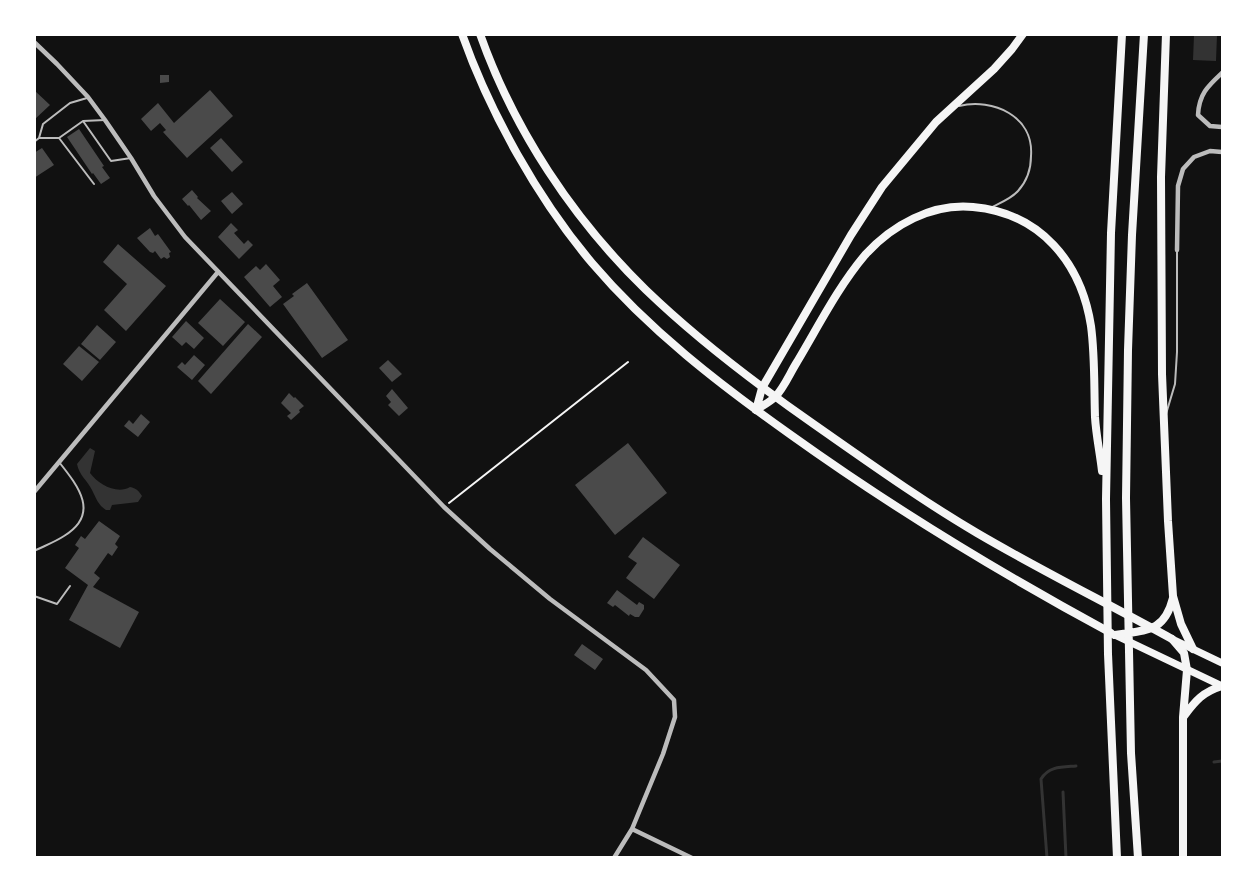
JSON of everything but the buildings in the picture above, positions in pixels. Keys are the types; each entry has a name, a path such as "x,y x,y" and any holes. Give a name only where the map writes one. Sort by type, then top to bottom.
{"highway":[{"path":"462,34 485,89 522,161 549,204 591,262 665,337 722,384 880,497 955,544 1115,635 1149,628 1162,622 1173,596"},
{"path":"480,34 499,82 532,144 564,193 634,278 685,326 762,388 933,506 1081,592 1172,639 1184,653 1187,670 1183,717 1183,858"},
{"path":"756,410 762,388 869,205 894,171 936,122 994,69 1023,34"},
{"path":"1117,858 1108,654 1106,499 1111,233 1122,34"},
{"path":"1138,858 1131,753 1126,498 1131,235 1144,34"},
{"path":"1166,34 1161,177 1164,422 1173,596 1180,624 1193,649"},
{"path":"756,410 775,397 843,284 882,238 905,222 931,211 963,206 988,209 1017,218 1047,237 1064,256 1081,289 1087,308 1092,341 1095,419 1106,499"},
{"path":"1183,717 1201,696 1222,686"}],"main road":[{"path":"1115,635 1222,686"},
{"path":"1172,639 1222,663"}],"street":[{"path":"34,42 88,97 132,158 153,196 178,229 444,507 550,599 646,670 674,700 675,717 663,754 632,829 614,858"},
{"path":"1222,73 1208,86 1199,102 1198,115 1210,126 1222,127"},
{"path":"1177,250 1178,186 1183,169 1194,157 1210,151 1222,152"},
{"path":"34,492 218,272"},
{"path":"632,829 692,858"}],"lane":[{"path":"34,142 39,138 43,124 70,103 88,97"},
{"path":"950,108 976,103 1000,108 1010,113 1019,122 1029,137 1032,151 1029,171 1024,183 1014,195 988,209"},
{"path":"39,138 59,138 83,121 105,120"},
{"path":"83,121 111,161 132,158"},
{"path":"59,138 94,184"},
{"path":"1164,422 1175,384 1177,250"},
{"path":"34,551 64,536 77,526 84,510 82,496 59,462"},
{"path":"34,596 57,604 70,586"}],"path":[{"path":"444,507 628,362"}],"shaded area":[{"path":"1194,35 1217,35 1216,61 1193,60"},
{"path":"90,448 95,451 90,473 93,477 114,489 130,487 136,489 142,496 138,502 112,505 110,510 101,506 77,464"}],"waterway":[{"path":"1214,762 1222,761"},
{"path":"1047,858 1041,779 1052,769 1076,766"},
{"path":"1063,792 1066,858"}]}
